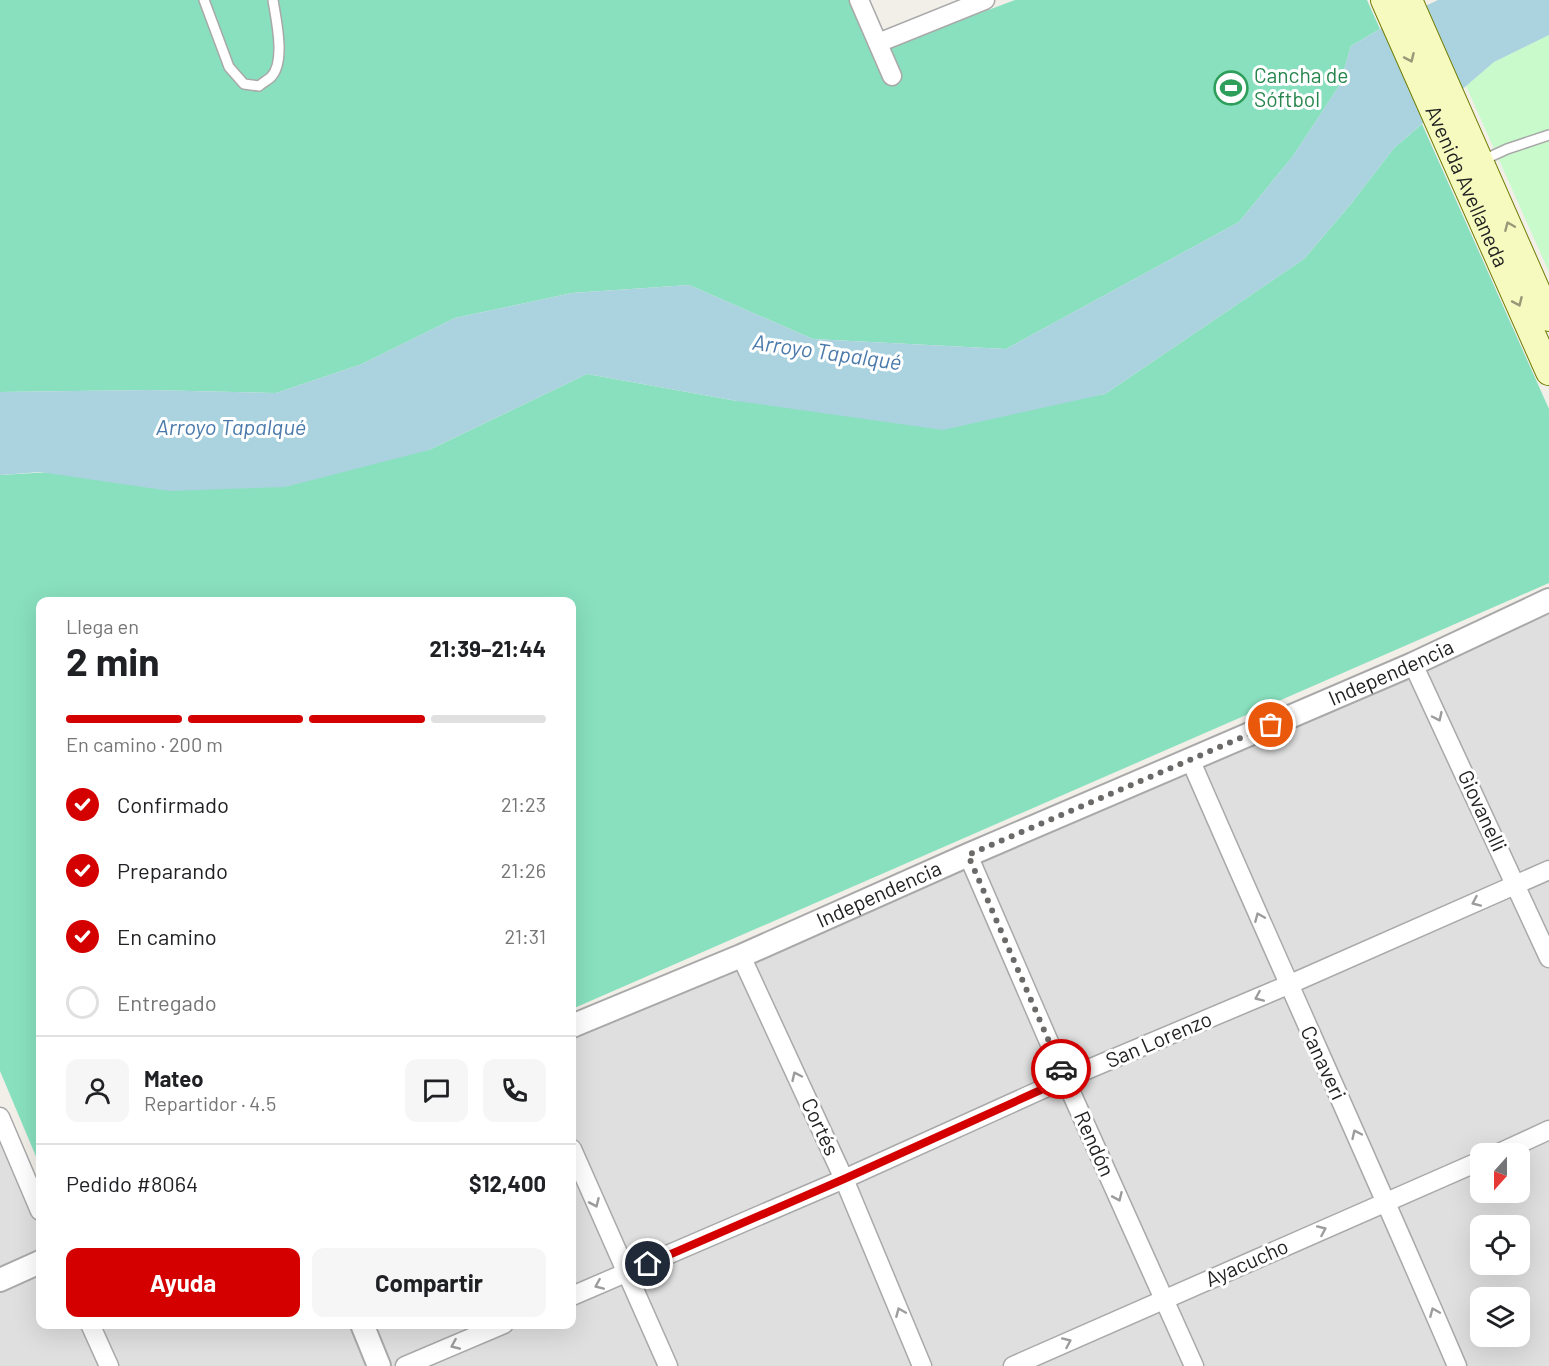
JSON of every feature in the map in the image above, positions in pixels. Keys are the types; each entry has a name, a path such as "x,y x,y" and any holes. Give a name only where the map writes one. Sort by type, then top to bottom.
{"main road":[{"name":"Avenida Avellaneda","path":"1393,2 1466,155 1549,318"},
{"name":"Avenida Avellaneda","path":"1466,155 1549,372"}],"street":[{"path":"859,0 892,76"},
{"path":"878,43 985,0"},
{"name":"Independencia","path":"576,1024 741,956 968,855 1413,664 1549,600"},
{"name":"Giovanelli","path":"1413,664 1549,958"},
{"name":"Canaveri","path":"1190,759 1288,985 1387,1202 1457,1366"},
{"name":"Rendón","path":"968,855 1065,1079 1194,1366"},
{"name":"San Lorenzo","path":"576,1294 844,1179 1065,1079 1288,985 1549,870"},
{"name":"Cortés","path":"741,956 844,1179 922,1366"},
{"path":"0,1116 36,1202"},
{"path":"1521,1143 1549,1130"},
{"path":"576,1158 668,1366"},
{"name":"Ayacucho","path":"1013,1366 1470,1165"},
{"path":"0,1280 36,1264"},
{"path":"92,1329 109,1366"},
{"path":"364,1329 379,1366"},
{"path":"405,1366 492,1329"}],"lane":[{"path":"204,0 229,67 244,84 259,86 273,76 278,57 279,37 273,0"},
{"path":"1466,155 1507,148 1549,135"}],"shaded area":[{"path":"1549,600 1549,1366 0,1366 0,1117 36,1202 36,1329 576,1329 576,1024"}],"green space":[{"path":"0,0 849,0 873,53 1015,0 1367,0 1380,29 1351,46 1339,86 1293,156 1239,222 1006,349 813,339 689,285 572,293 455,318 362,364 276,393 148,390 0,392"},
{"path":"1549,35 1549,272 1466,86 1494,62"},
{"path":"1422,124 1549,409 1549,583 576,1007 576,597 36,597 36,1156 0,1071 0,475 429,450 587,374 737,401 1077,399 1105,394 1304,259 1394,148"}],"water":[{"name":"Arroyo Tapalqué","path":"1438,0 1549,0 1549,35 1494,62 1394,148 1304,259 1105,394 943,430 737,401 587,374 429,450 285,487 170,491 40,472 0,475 0,392 148,390 276,393 362,364 455,318 572,293 689,285 813,339 1006,349 1239,222 1293,156 1339,86 1351,46 1394,21"}],"way so far":[{"path":"1061,1069 968,855 1271,725"}],"place":[{"name":"Cancha de Sóftbol","path":"1231,88"}],"route":[{"path":"648,1264 1065,1079 1061,1069"}]}
